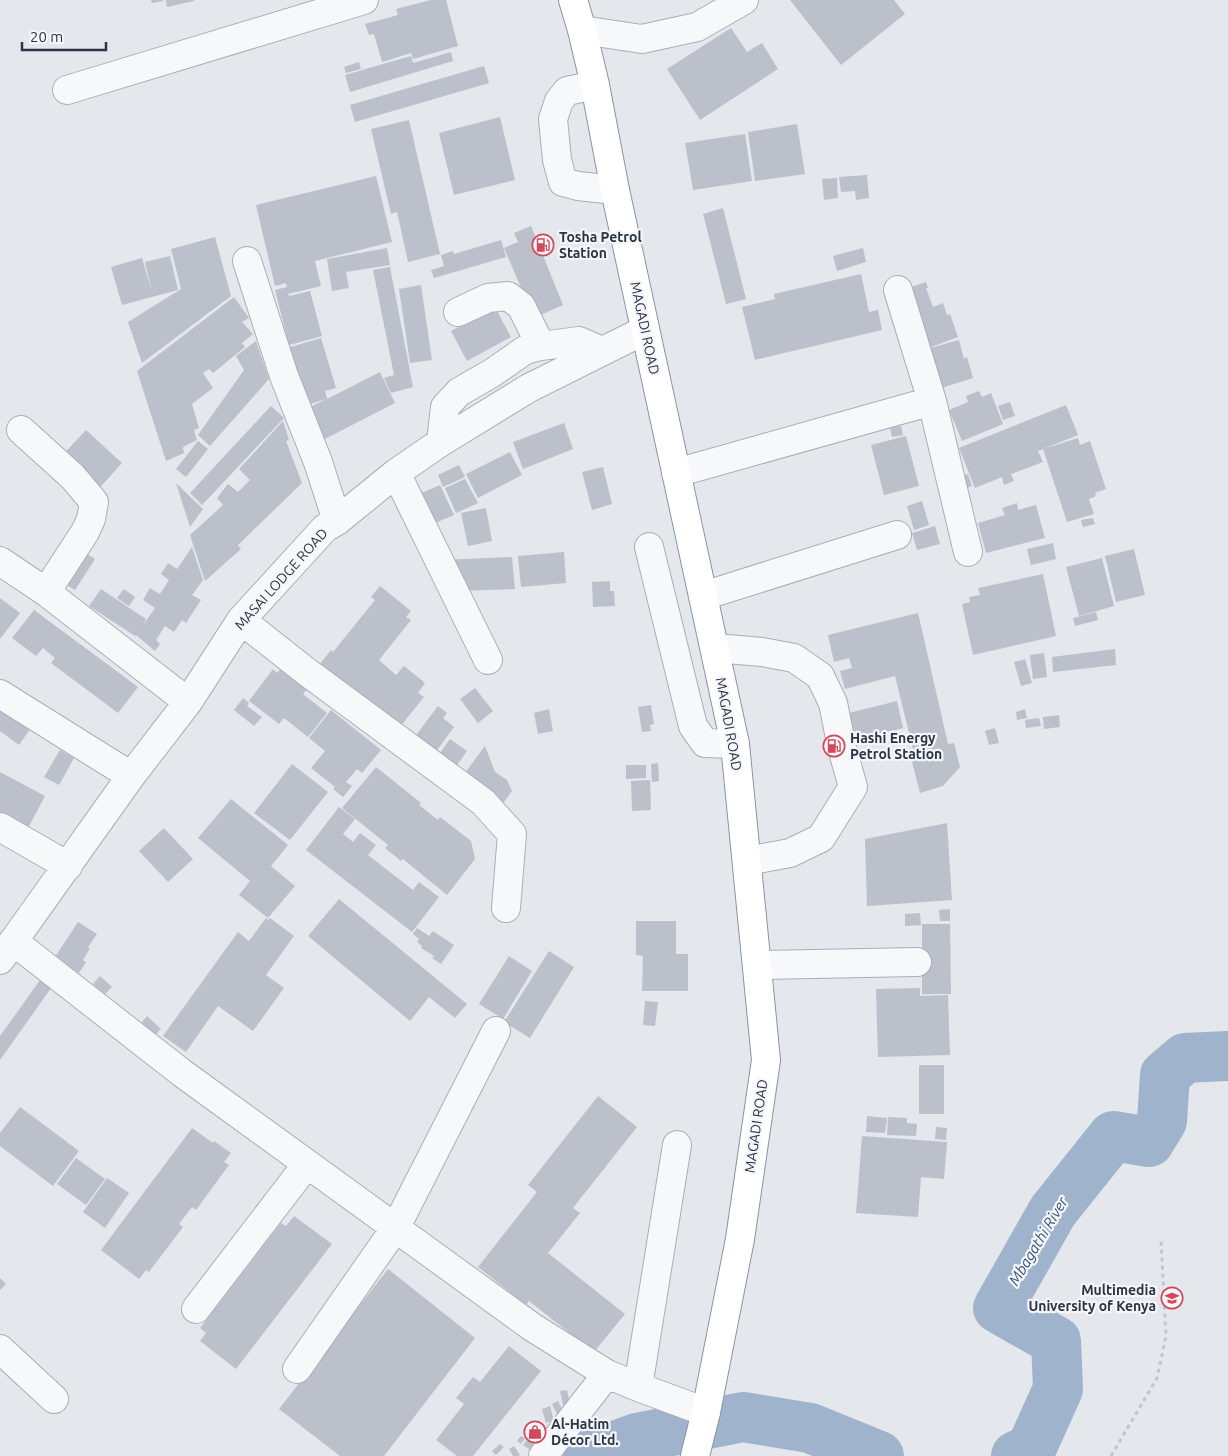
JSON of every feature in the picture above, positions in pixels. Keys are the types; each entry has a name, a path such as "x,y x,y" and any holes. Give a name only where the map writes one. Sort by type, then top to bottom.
{"highway":[{"name":"MAGADI ROAD","path":"573,0 595,86 615,190 735,744 766,1060 740,1239 706,1413 695,1456"}],"street":[{"path":"67,90 364,0"},
{"path":"582,30 642,39 697,27 744,0"},
{"path":"595,86 567,91 560,101 553,120 557,160 563,182 578,186 615,190"},
{"path":"247,261 284,376 318,462 336,521"},
{"path":"898,290 932,401 968,552"},
{"path":"458,312 488,298 508,296 521,306 541,346"},
{"name":"MASAI LODGE ROAD","path":"6,950 131,776 188,702 241,620 324,528 336,521 396,473 441,442 529,388 645,330"},
{"path":"441,442 445,407 459,392 492,373 525,350 579,341 602,351"},
{"path":"676,473 932,401"},
{"path":"21,430 73,478 94,502 91,519 85,532 46,592"},
{"path":"396,473 488,660"},
{"path":"703,596 897,535"},
{"path":"649,547 693,726 705,743 735,744"},
{"path":"0,561 46,592 188,702"},
{"path":"241,620 307,672 482,802 512,834 506,908"},
{"path":"715,648 762,652 794,658 820,676 833,703 842,748 853,787 821,838 790,853 747,861"},
{"path":"0,694 131,776"},
{"path":"0,827 68,866"},
{"path":"6,950 182,1073 532,1327 607,1374 706,1413"},
{"path":"758,965 917,962"},
{"path":"297,1369 396,1227 496,1031"},
{"path":"638,1387 677,1145"},
{"path":"196,1309 307,1164"},
{"path":"0,1349 54,1399"},
{"path":"543,1456 607,1374"}],"path":[{"path":"1111,1456 1156,1378 1166,1336 1161,1240"}],"building":[{"path":"151,0 163,0 163,1 152,3"},
{"path":"166,0 194,0 194,1 167,7"},
{"path":"431,0 446,0 458,46 413,59 411,53 382,62 374,34 369,35 365,24 398,15 396,9"},
{"path":"790,0 894,0 905,14 841,65"},
{"path":"731,28 747,52 762,43 778,69 700,120 667,69"},
{"path":"451,52 453,61 350,92 345,75 411,56 413,63"},
{"path":"359,62 361,69 346,73 344,67"},
{"path":"484,66 489,83 355,122 350,105"},
{"path":"500,117 515,180 454,195 439,133"},
{"path":"409,120 440,254 408,262 397,212 391,214 371,129"},
{"path":"797,124 805,174 755,181 748,132"},
{"path":"745,134 752,181 693,190 685,143"},
{"path":"867,175 869,198 856,200 855,191 841,192 839,177"},
{"path":"376,176 392,242 315,261 321,286 288,294 289,296 310,291 322,336 289,345 275,290 287,287 286,283 275,286 256,205"},
{"path":"837,178 838,198 824,200 822,179"},
{"path":"723,208 746,299 726,304 703,214"},
{"path":"531,226 563,305 534,318 504,248 518,242 514,233"},
{"path":"215,237 231,296 142,363 128,322 181,289 171,249"},
{"path":"501,240 506,257 434,278 431,270 444,266 441,255 453,251 454,254"},
{"path":"387,248 390,265 346,272 349,288 332,291 327,259"},
{"path":"863,248 866,262 837,271 833,256"},
{"path":"170,256 178,290 122,305 111,267 142,258 152,292 145,262"},
{"path":"390,267 413,387 391,393 384,378 394,375 373,270"},
{"path":"861,274 869,312 878,310 882,330 755,360 742,307 775,299 774,294"},
{"path":"926,282 928,288 926,288 933,307 943,303 947,315 950,314 958,337 926,349 905,289"},
{"path":"421,285 432,360 410,363 399,289"},
{"path":"234,297 249,318 242,322 253,334 242,343 245,347 213,373 209,369 203,373 213,388 192,404 199,428 194,430 197,440 183,447 184,453 166,461 137,371"},
{"path":"495,307 511,337 467,361 451,331"},
{"path":"321,338 336,388 325,391 327,399 380,372 395,403 317,443 301,412 326,399 304,406 287,348"},
{"path":"959,340 964,359 967,357 973,378 938,389 927,349"},
{"path":"256,341 269,379 210,446 198,435 244,370 236,356"},
{"path":"979,391 982,397 991,393 1003,424 962,441 949,410 968,402 966,396"},
{"path":"1010,402 1015,416 1003,420 998,406"},
{"path":"1066,405 1078,435 1038,451 1043,462 1011,474 1014,481 1004,485 1002,477 975,488 959,448"},
{"path":"271,406 284,418 202,505 190,493"},
{"path":"283,421 289,440 286,441 302,483 238,545 241,549 205,581 190,535 223,505 217,498 228,484 238,492 250,480 239,469"},
{"path":"564,423 573,449 523,469 513,442"},
{"path":"901,426 903,435 892,437 890,428"},
{"path":"86,430 122,463 95,493 58,460"},
{"path":"906,436 919,486 884,495 871,445"},
{"path":"1078,438 1080,445 1090,441 1106,489 1095,493 1096,496 1089,499 1094,514 1067,522 1043,449"},
{"path":"198,441 208,449 186,477 176,469"},
{"path":"510,452 522,475 478,498 466,474"},
{"path":"459,465 465,477 443,487 438,475"},
{"path":"603,467 612,504 592,510 582,472"},
{"path":"968,474 972,486 962,490 958,477"},
{"path":"465,479 478,503 456,513 445,488"},
{"path":"176,483 203,509 190,527"},
{"path":"440,485 454,515 428,526 419,494"},
{"path":"922,501 929,525 914,530 907,506"},
{"path":"1017,503 1018,510 1036,505 1045,538 986,553 978,523 1005,515 1002,508"},
{"path":"486,508 492,541 468,546 461,513"},
{"path":"1093,518 1095,524 1083,527 1081,520"},
{"path":"935,526 940,544 917,550 912,533"},
{"path":"1053,543 1056,559 1031,565 1027,549"},
{"path":"192,547 203,580 192,595 201,600 186,623 182,620 174,632 165,626 156,640 160,644 155,651 136,635 89,606 101,589 146,619 143,625 155,608 143,600 150,588 160,594 169,580 161,574 168,563 177,569"},
{"path":"77,548 95,559 75,590 57,579"},
{"path":"1134,549 1145,595 1116,602 1105,556"},
{"path":"564,552 566,583 521,587 518,556"},
{"path":"512,557 515,589 456,591 442,560"},
{"path":"1102,558 1114,606 1079,616 1066,567"},
{"path":"1043,574 1056,636 973,655 962,604 970,602 969,597 980,595 978,588"},
{"path":"610,581 610,591 614,591 615,606 593,607 592,582"},
{"path":"380,586 411,611 406,617 411,620 379,660 396,675 404,666 425,683 418,693 424,697 395,733 316,669 331,650 333,652 375,600 371,597"},
{"path":"124,589 135,597 129,606 117,598"},
{"path":"0,598 20,613 0,639"},
{"path":"34,610 138,687 118,713 51,663 55,658 43,648 36,656 12,638"},
{"path":"1096,612 1098,620 1075,626 1073,618"},
{"path":"918,613 948,744 954,743 960,767 943,786 920,793 910,754 914,753 895,676 845,689 840,671 852,668 849,658 834,662 828,635"},
{"path":"1115,649 1116,665 1053,672 1052,657"},
{"path":"1044,653 1047,677 1033,679 1030,655"},
{"path":"1025,659 1032,683 1021,686 1014,662"},
{"path":"282,667 308,688 303,694 327,713 308,737 284,718 279,724 249,701 273,669 277,673"},
{"path":"475,688 493,711 478,723 460,699"},
{"path":"243,698 249,703 247,706 262,717 254,726 234,710"},
{"path":"897,701 903,728 848,742 841,715"},
{"path":"0,702 33,725 19,745 0,731"},
{"path":"651,705 654,724 650,725 651,731 642,732 638,707"},
{"path":"438,706 447,713 443,718 454,727 435,753 414,738"},
{"path":"549,709 553,731 538,734 534,713"},
{"path":"1025,709 1027,718 1017,720 1016,712"},
{"path":"331,710 381,750 362,773 357,769 346,782 352,786 343,797 333,789 335,787 311,768 325,751 309,738"},
{"path":"1059,715 1060,727 1044,729 1043,717"},
{"path":"1039,718 1041,726 1026,728 1025,720"},
{"path":"995,728 999,743 989,745 985,731"},
{"path":"450,739 467,751 457,765 440,753"},
{"path":"485,746 495,772 507,780 512,791 498,810 459,781"},
{"path":"60,750 74,758 59,785 44,777"},
{"path":"658,763 659,781 652,782 651,764"},
{"path":"292,764 328,792 290,840 254,813"},
{"path":"626,765 646,765 646,778 626,779"},
{"path":"376,767 421,803 419,805 438,820 440,817 471,841 475,859 447,895 403,859 401,861 385,848 388,845 342,808"},
{"path":"0,772 45,796 25,834 0,821"},
{"path":"650,780 651,810 632,811 631,781"},
{"path":"231,799 288,845 271,866 295,886 268,918 239,895 250,881 198,838"},
{"path":"339,807 355,819 343,834 353,842 360,833 376,845 368,855 413,890 419,882 439,897 412,932 306,850"},
{"path":"947,823 952,900 867,906 865,839"},
{"path":"164,828 193,859 168,882 139,851"},
{"path":"339,899 467,1004 455,1018 429,997 410,1021 308,936"},
{"path":"950,909 950,921 940,921 939,910"},
{"path":"920,913 921,925 905,926 905,914"},
{"path":"266,918 268,920 270,918 294,936 266,975 284,988 253,1031 218,1006 186,1052 163,1036 238,932 249,941"},
{"path":"636,921 676,921 676,954 688,954 688,991 642,991 643,956 636,955"},
{"path":"78,922 97,934 88,947 90,948 83,960 86,962 79,973 55,957"},
{"path":"922,924 950,924 951,994 922,994"},
{"path":"417,928 429,936 433,931 454,945 441,964 432,958 434,956 421,948 422,946 417,942 419,939 413,934"},
{"path":"549,951 574,967 530,1038 504,1022"},
{"path":"509,956 532,971 503,1019 479,1004"},
{"path":"43,976 54,984 0,1060 0,1036"},
{"path":"100,976 112,987 105,994 93,984"},
{"path":"920,988 920,996 948,995 950,1055 878,1057 876,989"},
{"path":"645,1001 658,1002 655,1026 643,1025"},
{"path":"147,1016 161,1029 155,1035 142,1022"},
{"path":"919,1065 944,1065 944,1114 919,1114"},
{"path":"598,1096 637,1127 573,1208 580,1213 548,1253 625,1314 594,1352 529,1301 526,1305 478,1267 537,1192 528,1185"},
{"path":"20,1107 79,1151 53,1186 0,1146 0,1133"},
{"path":"867,1116 887,1118 885,1133 866,1132"},
{"path":"888,1117 907,1118 907,1123 917,1124 916,1136 887,1135"},
{"path":"936,1127 947,1128 946,1140 935,1139"},
{"path":"192,1128 231,1153 224,1162 229,1165 196,1210 192,1207 179,1224 183,1227 149,1272 146,1270 139,1279 101,1250"},
{"path":"862,1136 947,1142 944,1179 921,1177 918,1217 856,1213"},
{"path":"76,1158 105,1179 86,1205 57,1184"},
{"path":"107,1178 129,1193 105,1228 83,1212"},
{"path":"294,1216 332,1244 236,1369 200,1341 206,1333 200,1328 281,1223 286,1226"},
{"path":"388,1269 475,1338 384,1456 340,1456 279,1409"},
{"path":"0,1278 6,1284 0,1290"},
{"path":"509,1346 541,1371 473,1456 457,1456 436,1440 464,1404 456,1398 473,1377 480,1382"},
{"path":"567,1390 570,1404 563,1405 560,1391"},
{"path":"558,1401 563,1411 557,1414 552,1404"},
{"path":"550,1406 554,1421 546,1423 542,1409"},
{"path":"521,1436 525,1438 521,1444 517,1441"},
{"path":"527,1440 534,1445 531,1450 523,1445"},
{"path":"500,1444 504,1447 496,1455 492,1451"},
{"path":"514,1446 520,1455 513,1456 509,1449"}],"waterway":[{"name":"Mbagathi River","path":"1016,1456 1031,1449 1058,1389 1056,1341 998,1308 1053,1211 1113,1136 1149,1142 1162,1121 1165,1075 1185,1058 1228,1056"},
{"name":"Mbagathi River","path":"588,1456 637,1438 743,1417 810,1428 879,1456"}],"place":[{"name":"Tosha Petrol Station","path":"543,245"},
{"name":"Hashi Energy Petrol Station","path":"834,746"},
{"name":"Multimedia University of Kenya","path":"1172,1298"},
{"name":"Al-Hatim Décor Ltd.","path":"535,1432"}]}
